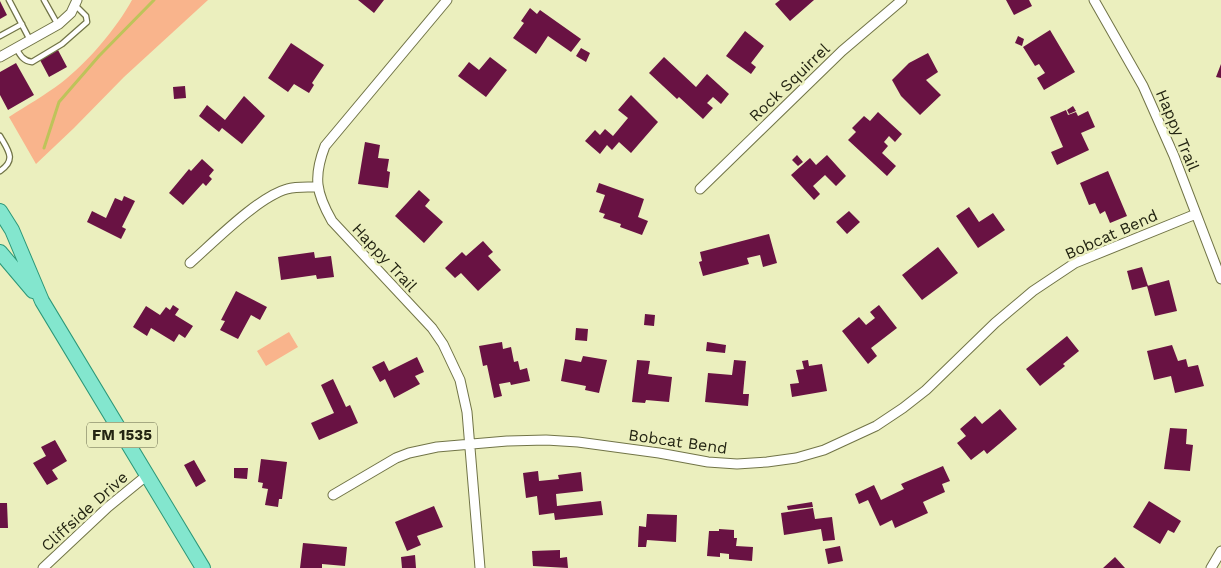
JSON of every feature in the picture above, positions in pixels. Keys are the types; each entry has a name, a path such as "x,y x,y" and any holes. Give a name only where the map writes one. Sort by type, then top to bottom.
{"main road":[{"name":"FM 1535","path":"0,211 12,230 42,301 203,568"},
{"name":"FM 1535","path":"0,252 42,301"}],"street":[{"name":"Happy Trail","path":"447,0 325,146 318,166 318,187 322,203 332,221 432,328 443,344 460,380 468,412 480,568"},
{"name":"Rock Squirrel","path":"700,189 842,51 902,0"},
{"name":"Happy Trail","path":"1094,0 1142,86 1174,156 1221,279"},
{"path":"0,57 58,25 71,13 76,2"},
{"path":"190,263 243,216 272,195 287,189 303,186 318,187"},
{"name":"Bobcat Bend","path":"333,495 396,458 437,447 546,440 708,462 737,464 796,458 824,450 876,426 903,408 926,390 995,323 1033,291 1075,263 1196,214"},
{"name":"Cliffside Drive","path":"43,568 108,507 146,476"},
{"path":"1211,568 1221,551"}],"lane":[{"path":"9,0 30,40"},
{"path":"46,0 58,25"},
{"path":"16,48 20,56 32,62 62,44 86,22 86,16 76,2"},
{"path":"0,36 22,24"},
{"path":"0,136 10,153 8,166 0,171"}],"shaded area":[{"path":"132,0 208,0 124,77 36,164 9,117 71,75 110,33"},
{"path":"289,332 298,347 266,366 257,351"}],"building":[{"path":"358,0 384,0 374,13"},
{"path":"780,0 814,0 790,21 775,4"},
{"path":"1006,0 1029,0 1032,6 1014,15"},
{"path":"0,1 7,15 0,19"},
{"path":"530,8 537,14 540,10 581,39 571,52 548,36 536,54 513,38 524,23 521,21"},
{"path":"1050,30 1075,72 1044,90 1037,78 1045,73 1039,64 1035,66 1023,47"},
{"path":"745,31 764,46 751,63 756,67 751,74 726,56"},
{"path":"1018,36 1024,39 1022,46 1015,43"},
{"path":"291,43 324,65 312,83 314,85 309,93 294,84 288,92 268,78"},
{"path":"581,48 590,53 586,62 576,56"},
{"path":"58,50 67,67 49,77 40,60"},
{"path":"928,53 938,72 926,80 941,95 920,115 901,96 892,80 909,63"},
{"path":"490,57 507,70 486,97 458,76 469,62 479,70"},
{"path":"664,57 696,87 707,74 729,94 721,104 713,97 707,103 713,108 703,119 679,97 677,99 649,73"},
{"path":"16,63 34,95 8,110 0,95 0,72"},
{"path":"1221,64 1221,78 1216,77"},
{"path":"185,86 186,98 174,99 173,87"},
{"path":"631,95 658,122 631,153 619,142 612,150 607,145 600,154 585,141 595,130 600,135 605,129 613,136 628,118 618,110"},
{"path":"244,96 265,116 242,144 222,128 219,132 199,116 207,105 225,120"},
{"path":"1073,106 1076,111 1069,114 1067,110"},
{"path":"1066,110 1068,115 1076,112 1078,116 1088,111 1095,127 1081,133 1089,150 1057,165 1051,152 1063,147 1050,117"},
{"path":"878,112 902,134 895,142 889,136 884,142 888,146 882,153 896,166 887,176 848,140 856,132 852,128 864,116 870,121"},
{"path":"365,142 380,145 378,158 389,159 387,171 390,172 388,188 358,184"},
{"path":"797,155 803,162 798,166 792,160"},
{"path":"827,155 846,176 836,186 825,175 813,186 820,194 814,200 791,175 810,158 816,165"},
{"path":"202,159 214,170 209,176 212,179 206,186 203,183 183,205 169,193 189,169 191,171"},
{"path":"1108,171 1127,216 1110,223 1105,211 1100,214 1095,203 1089,205 1080,183"},
{"path":"599,183 644,199 638,217 648,221 642,235 620,227 621,224 603,218 605,214 599,212 605,195 596,192"},
{"path":"419,190 430,200 425,206 443,222 424,243 395,216"},
{"path":"124,196 135,201 122,227 126,229 121,239 87,222 92,211 106,218 115,198 122,201"},
{"path":"969,207 979,222 993,213 1005,230 978,248 956,216"},
{"path":"849,211 860,222 847,234 836,222"},
{"path":"769,234 777,263 763,267 760,255 747,258 749,264 703,276 699,262 702,261 700,252"},
{"path":"483,241 493,252 488,256 501,270 478,291 461,273 455,278 445,268 462,252 466,256"},
{"path":"938,247 958,273 922,300 902,275"},
{"path":"314,252 315,258 331,256 334,277 317,279 316,275 281,280 278,257"},
{"path":"1142,267 1148,286 1132,290 1127,271"},
{"path":"1169,280 1177,311 1155,316 1147,286"},
{"path":"236,291 267,307 260,320 251,315 238,339 220,330 225,321 221,320"},
{"path":"173,305 179,309 175,315 193,326 185,338 179,334 174,342 151,328 147,336 133,327 146,306 160,315 166,307 170,310"},
{"path":"879,305 897,328 871,348 877,356 868,364 842,331 859,317 866,325 875,318 870,312"},
{"path":"645,314 655,315 654,326 644,325"},
{"path":"576,328 588,329 587,341 575,340"},
{"path":"1067,336 1079,351 1063,364 1065,366 1040,386 1026,369"},
{"path":"502,342 503,349 511,347 514,362 518,361 520,370 527,368 530,381 511,385 510,382 499,384 502,396 494,398 487,365 483,366 479,346"},
{"path":"707,342 726,345 725,353 706,351"},
{"path":"1172,345 1178,361 1186,359 1188,367 1198,365 1204,386 1175,393 1171,376 1154,380 1147,351"},
{"path":"583,356 607,360 599,393 585,390 586,386 561,381 565,359 581,362"},
{"path":"417,357 424,372 415,376 420,384 394,398 385,379 380,382 372,367 384,361 389,371"},
{"path":"637,360 650,361 648,374 672,377 669,402 646,400 645,403 632,402"},
{"path":"734,360 746,361 743,394 749,394 748,406 705,402 708,373 732,375"},
{"path":"808,360 809,366 822,364 827,391 792,397 790,384 799,383 796,370 804,369 802,361"},
{"path":"333,379 346,407 350,405 358,423 319,440 311,423 334,413 321,385"},
{"path":"1000,409 1017,429 987,454 984,450 971,460 957,443 966,436 960,429 975,416 982,424"},
{"path":"1170,428 1187,429 1186,444 1193,445 1190,471 1164,469"},
{"path":"55,440 67,461 52,470 58,479 47,485 33,463 46,456 41,447"},
{"path":"261,459 287,462 282,499 279,499 278,507 265,505 268,489 262,488 263,483 258,482"},
{"path":"194,460 206,481 196,487 184,465"},
{"path":"943,466 950,481 942,484 945,492 923,502 928,513 895,528 892,520 880,526 868,500 859,504 855,494 874,485 881,500 904,489 901,484"},
{"path":"234,468 248,468 247,479 234,478"},
{"path":"538,471 539,481 559,479 558,475 581,472 583,491 556,494 557,506 601,501 603,515 555,520 554,513 539,515 537,496 526,498 523,473"},
{"path":"1149,501 1181,521 1174,533 1168,530 1160,544 1133,527"},
{"path":"812,502 813,507 788,510 787,506"},
{"path":"0,503 7,503 8,528 0,528"},
{"path":"434,506 443,527 417,536 421,545 407,551 395,522"},
{"path":"813,508 815,519 832,517 835,540 823,541 821,529 784,535 781,513"},
{"path":"647,514 677,515 676,542 647,540 646,547 638,547 639,526 646,527"},
{"path":"719,529 734,530 734,538 737,538 736,546 753,547 752,561 729,559 729,554 720,553 720,557 707,556 709,531 719,531"},
{"path":"303,543 347,547 345,566 322,564 322,568 300,568"},
{"path":"840,546 843,561 828,564 825,549"},
{"path":"560,550 560,558 567,557 568,568 533,566 532,551"},
{"path":"415,555 416,568 402,568 401,557"},
{"path":"1115,557 1125,568 1103,568"}],"waterway":[{"path":"44,148 59,102 99,56 154,0"}]}
